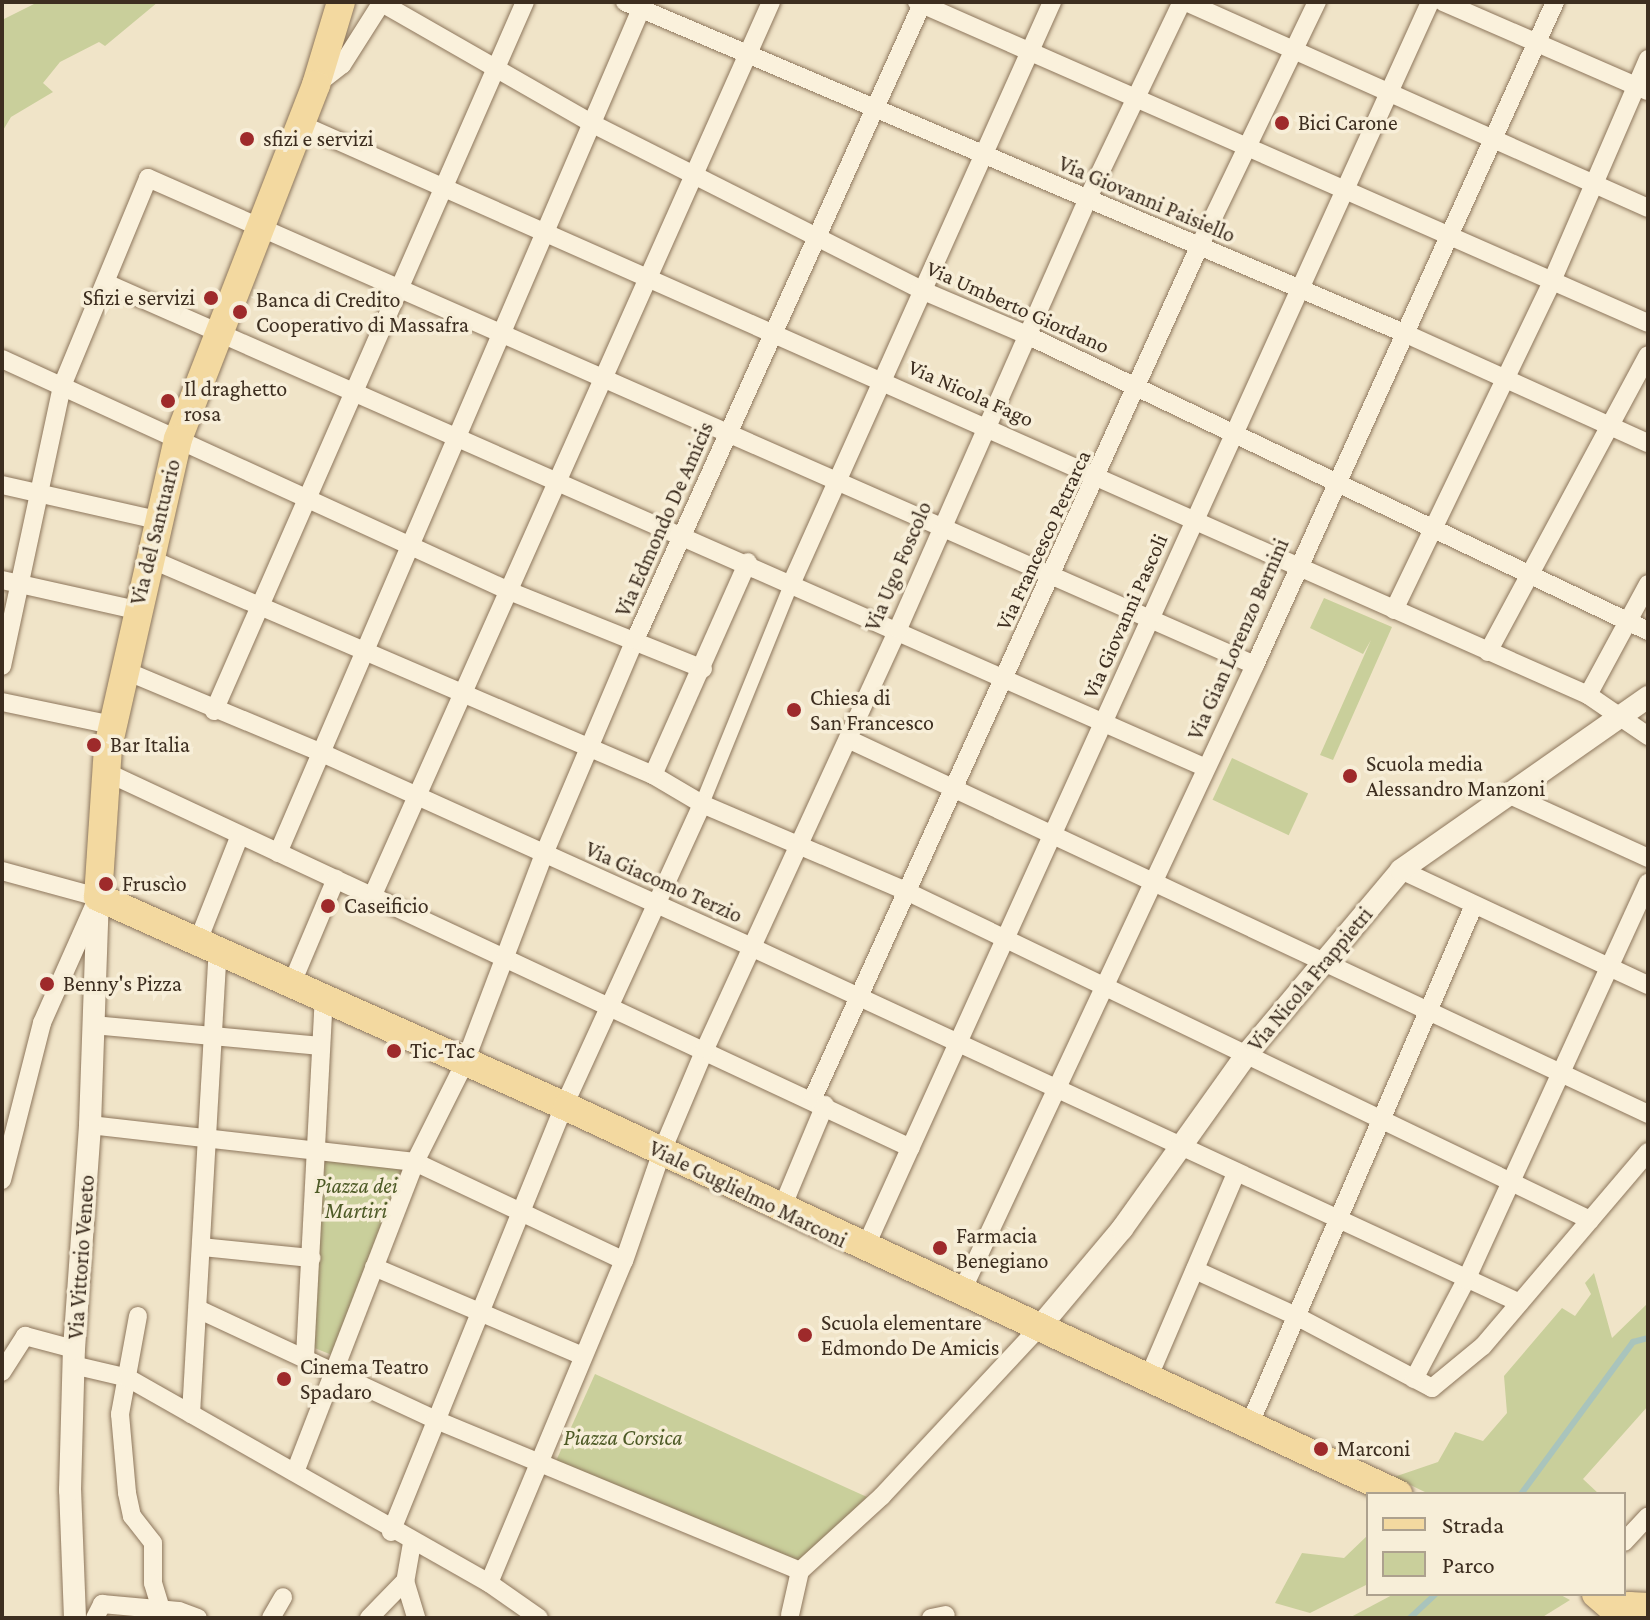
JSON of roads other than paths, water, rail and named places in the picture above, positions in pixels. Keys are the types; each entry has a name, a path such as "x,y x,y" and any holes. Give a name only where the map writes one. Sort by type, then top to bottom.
{"main road":[{"name":"Via del Santuario","path":"98,897 112,725 148,558 178,439 316,85 341,2"},
{"name":"Viale Guglielmo Marconi","path":"98,897 567,1107 864,1250 1391,1491"},
{"path":"1598,1596 1620,1616 1629,1606 1648,1607"}],"street":[{"path":"316,85 342,65 381,2"},
{"name":"Via Umberto Giordano","path":"381,2 593,124 919,289 1029,336 1648,631"},
{"path":"214,711 309,501 354,391 525,2"},
{"path":"372,897 419,798 602,378 696,175 771,2"},
{"path":"391,1532 481,1314 520,1210 702,804 879,379 984,156 1052,2"},
{"path":"1184,2 1387,96 1648,208"},
{"name":"Via Ugo Foscolo","path":"489,1583 624,1261 662,1151 705,1049 898,629 941,525 1029,336 1132,100 1184,2"},
{"name":"Via Francesco Petrarca","path":"781,1210 859,998 1007,677 1050,573 1100,475 1244,148 1317,2"},
{"name":"Via Giovanni Pascoli","path":"864,1250 1430,2"},
{"path":"1443,2 1642,88"},
{"name":"Via Gian Lorenzo Bernini","path":"961,1293 1255,665 1334,482 1555,2"},
{"path":"921,3 1343,193 1648,323"},
{"name":"Via Edmondo De Amicis","path":"295,1472 415,1162 465,1062 544,854 635,640 921,3"},
{"path":"278,853 411,547 498,334 593,124 637,4"},
{"name":"Via Giovanni Paisiello","path":"637,4 747,55 1404,333 1502,380 1648,443"},
{"path":"1394,610 1436,531 1502,380 1642,88 1648,59"},
{"name":"Via Nicola Fago","path":"300,124 1100,475 1194,522 1588,695 1648,736"},
{"path":"2,666 10,581 38,493 62,386 148,178 261,225 398,291 839,479 1255,665"},
{"path":"106,283 218,335 748,562 1206,768"},
{"path":"1488,652 1648,355"},
{"path":"2,359 509,591 703,669"},
{"path":"2,485 157,520"},
{"path":"148,558 590,747 653,775 702,804 908,892 1004,940 1107,985 1590,1220"},
{"path":"653,775 703,669 748,562"},
{"path":"10,581 136,610"},
{"path":"1588,695 1648,584"},
{"name":"Via Giacomo Terzio","path":"126,671 214,711 322,753 751,947 957,1046 1342,1219 1520,1303"},
{"name":"Via Nicola Frappietri","path":"1038,1329 1122,1229 1246,1055 1401,870 1648,697"},
{"path":"2,702 112,725"},
{"path":"848,739 1052,836 1429,1007 1648,1114"},
{"path":"106,772 819,1102 911,1148"},
{"path":"1510,795 1648,858"},
{"path":"191,1414 200,1310 212,1037 208,946 240,835"},
{"path":"1401,870 1648,985"},
{"path":"2,871 98,897 42,1023 2,1180"},
{"path":"292,983 336,879"},
{"path":"1414,1379 1466,1280 1648,883"},
{"name":"Via Vittorio Veneto","path":"75,1618 74,1357 90,1125 98,897"},
{"path":"1248,1428 1342,1219 1378,1119 1474,905"},
{"path":"305,1357 324,998"},
{"path":"94,1025 320,1046"},
{"path":"90,1125 415,1162 624,1261"},
{"path":"1195,1270 1296,1316 1432,1388 1483,1346 1648,1152"},
{"path":"1147,1381 1236,1173"},
{"path":"202,1247 311,1258"},
{"path":"374,1267 583,1356"},
{"path":"200,1310 436,1420 800,1571"},
{"path":"138,1316 120,1414 127,1493 132,1516 153,1543 153,1583 162,1613"},
{"path":"788,1617 800,1571 922,1455 1038,1329"},
{"path":"2,1372 25,1336 128,1378 295,1472 391,1532 489,1583 539,1618"},
{"path":"1626,1540 1648,1516"},
{"path":"412,1543 405,1581 416,1618"},
{"path":"369,1618 405,1581"},
{"path":"271,1618 283,1597"},
{"path":"95,1618 102,1604 198,1618"}],"waterway":[{"path":"1522,1492 1633,1342 1648,1338"},
{"path":"1410,1618 1434,1596"}],"place":[{"name":"Bici Carone","path":"1282,123"},
{"name":"sfizi e servizi","path":"247,139"},
{"name":"Sfizi e servizi","path":"211,298"},
{"name":"Banca di Credito Cooperativo di Massafra","path":"240,312"},
{"name":"Il draghetto rosa","path":"168,401"},
{"name":"Chiesa di San Francesco","path":"794,710"},
{"name":"Bar Italia","path":"94,745"},
{"name":"Scuola media Alessandro Manzoni","path":"1350,776"},
{"name":"Fruscìo","path":"106,884"},
{"name":"Caseificio","path":"328,906"},
{"name":"Benny's Pizza","path":"47,984"},
{"name":"Tic-Tac","path":"394,1051"},
{"name":"Farmacia Benegiano","path":"940,1248"},
{"name":"Scuola elementare Edmondo De Amicis","path":"805,1335"},
{"name":"Cinema Teatro Spadaro","path":"284,1379"},
{"name":"Marconi","path":"1321,1449"}],"park label":[{"name":"Piazza dei Martiri","path":"356,1198"},
{"name":"Piazza Corsica","path":"623,1438"}]}
